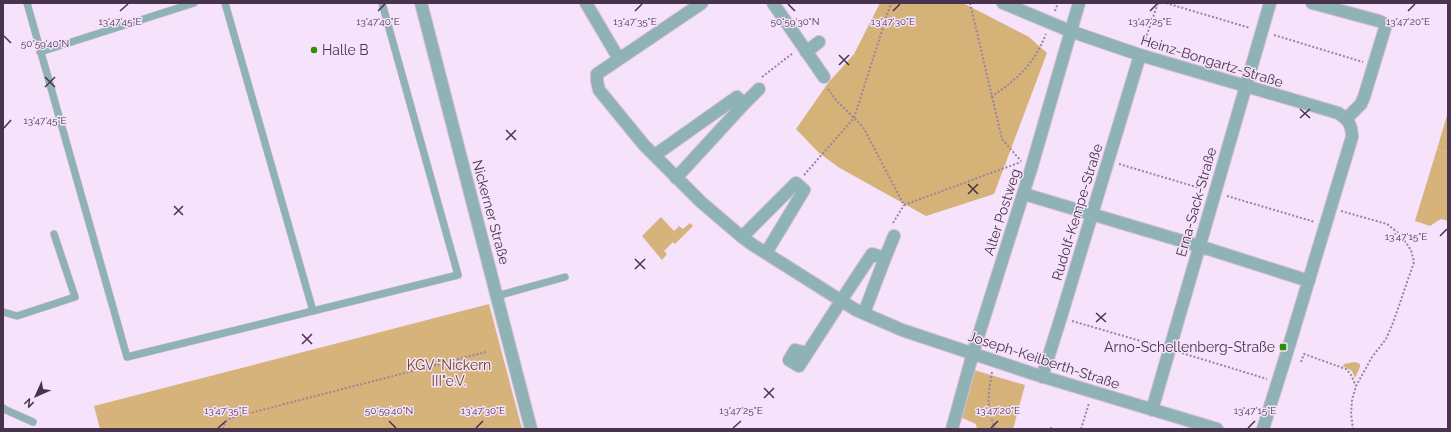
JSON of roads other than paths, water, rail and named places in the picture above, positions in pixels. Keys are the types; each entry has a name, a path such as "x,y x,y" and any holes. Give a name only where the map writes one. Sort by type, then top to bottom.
{"street":[{"name":"Nickerner Straße","path":"421,3 531,429"},
{"path":"586,3 619,59 702,3"},
{"path":"773,3 824,77"},
{"name":"Heinz-Bongartz-Straße","path":"1003,3 1050,24 1140,55 1338,114 1346,118"},
{"name":"Alter Postweg","path":"952,429 966,375 1024,194 1079,3"},
{"name":"Erna-Sack-Straße","path":"1152,410 1270,3"},
{"path":"1263,429 1352,137 1352,130 1346,118 1361,104 1385,28 1385,24 1330,5 1312,3"},
{"path":"804,49 819,42"},
{"name":"Rudolf-Kempe-Straße","path":"1042,377 1140,55"},
{"name":"Joseph-Keilberth-Straße","path":"619,59 597,74 599,90 644,145 701,202 742,237 841,301 902,330 1042,377 1217,429"},
{"path":"676,178 744,104 759,84"},
{"path":"654,155 737,96 744,104"},
{"path":"742,237 796,183 804,190 766,253"},
{"path":"1024,194 1199,246 1309,281"},
{"path":"864,313 894,236"},
{"path":"807,353 872,254 885,258"}],"lane":[{"path":"27,3 127,357 458,275 382,3"},
{"path":"40,52 194,3"},
{"path":"225,3 313,311"},
{"path":"3,312 17,316 75,297 54,234"},
{"path":"497,296 565,277"},
{"path":"3,408 33,422"}],"place":[{"name":"Halle B","path":"314,50"},
{"name":"Arno-Schellenberg-Straße","path":"1283,347"}],"park label":[{"name":"KGV \"Nickern III\"e.V.","path":"449,374"}]}
